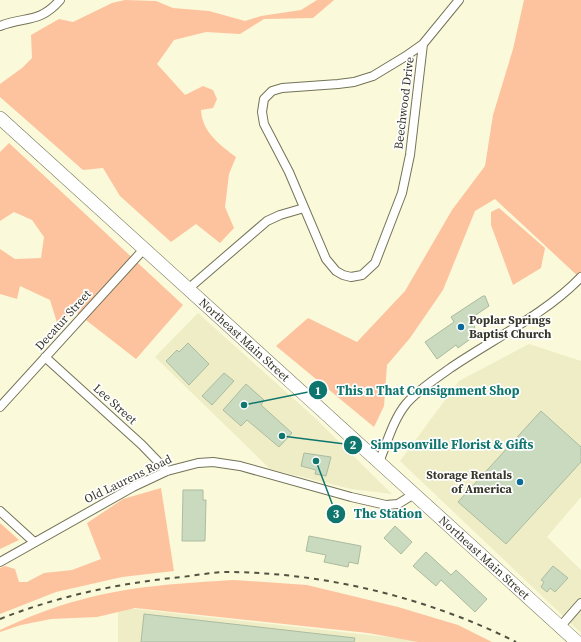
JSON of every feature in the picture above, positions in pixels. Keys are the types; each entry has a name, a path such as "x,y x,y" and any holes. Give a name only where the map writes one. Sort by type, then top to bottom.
{"main road":[{"name":"Northeast Main Street","path":"2,125 144,249 577,642"}],"street":[{"path":"0,26 9,22 36,18 45,14 60,0"},
{"path":"422,44 460,0"},
{"name":"Beechwood Drive","path":"422,44 421,66 407,173 384,244 373,266 365,274 356,277 347,277 336,271 326,259 290,172 264,124 262,112 264,99 272,91 282,88 338,84 366,78 406,56 422,44"},
{"path":"188,289 267,221 280,215 304,208"},
{"name":"Decatur Street","path":"0,407 144,249"},
{"path":"379,462 398,416 417,392 456,364 559,297 581,277"},
{"name":"Lee Street","path":"45,357 147,450 167,471"},
{"name":"Old Laurens Road","path":"0,562 120,494 167,471 198,463 228,464 386,505 398,504 414,494"},
{"path":"0,511 34,542"},
{"path":"560,627 581,603"}],"shaded area":[{"path":"125,0 156,1 173,8 209,11 245,21 261,16 301,10 317,0 334,0 313,18 264,19 240,34 206,32 174,40 157,64 185,95 203,86 213,90 217,99 213,108 201,110 202,118 208,131 218,143 236,157 229,174 225,207 234,228 220,243 196,224 171,242 120,196 103,168 83,170 0,97 0,84 22,68 32,58 31,35 59,19 73,22 112,3"},
{"path":"524,0 581,0 581,279 495,199 475,211 443,290 410,338 387,365 384,406 374,427 276,346 308,318 357,342 405,291 452,210 485,166 493,115 513,49"},
{"path":"9,143 183,305 136,359 73,310 58,326 50,300 20,286 17,299 0,294 0,249 15,259 41,258 44,237 32,220 14,212 0,221 0,152"},
{"path":"499,208 545,248 541,268 513,285 491,225 491,212"},
{"path":"198,313 315,418 392,494 351,489 270,469 155,357"},
{"path":"529,344 581,361 581,497 547,537 581,570 581,633 400,461 459,381"},
{"path":"161,488 174,571 122,577 56,592 0,614 0,568 5,566 15,569 19,582 27,582 44,573 72,570 101,559 87,523 123,499"},
{"path":"0,523 19,540 0,549"},
{"path":"234,580 307,585 398,607 458,625 492,642 418,642 368,633 135,608 97,617 51,619 21,625 0,632 0,630 39,613 99,595 137,588 195,582"},
{"path":"118,607 432,642 118,642"}],"building":[{"name":"Poplar Springs Baptist Church","path":"485,296 489,306 470,319 477,334 458,348 456,345 437,359 425,342 454,322 451,317"},
{"path":"188,343 209,364 189,385 166,361 177,350 179,352"},
{"path":"224,373 234,381 212,405 202,396"},
{"path":"246,384 264,400 261,405 292,433 279,447 247,420 241,426 223,410"},
{"name":"Storage Rentals of America","path":"541,411 581,447 581,462 506,544 458,502"},
{"path":"304,453 331,457 326,476 315,474 316,470 301,466"},
{"path":"183,490 203,490 203,500 206,500 205,541 182,541"},
{"path":"395,526 412,542 401,554 384,538"},
{"path":"309,536 361,546 358,564 349,562 348,567 324,562 326,555 306,551"},
{"path":"426,552 451,575 456,570 487,599 475,612 441,580 436,586 413,566"},
{"path":"553,566 568,578 555,592 550,588 547,592 541,587 544,582 541,580"},
{"path":"144,614 355,638 354,642 141,642"}],"railway":[{"path":"0,619 67,597 112,587 219,572 261,573 299,577 374,590 448,612 483,626 516,642"}],"place":[{"name":"Poplar Springs Baptist Church","path":"461,327"},
{"name":"This n That Consignment Shop","path":"244,405"},
{"name":"Simpsonville Florist & Gifts","path":"282,436"},
{"name":"The Station","path":"316,461"},
{"name":"Storage Rentals of America","path":"520,482"}]}
